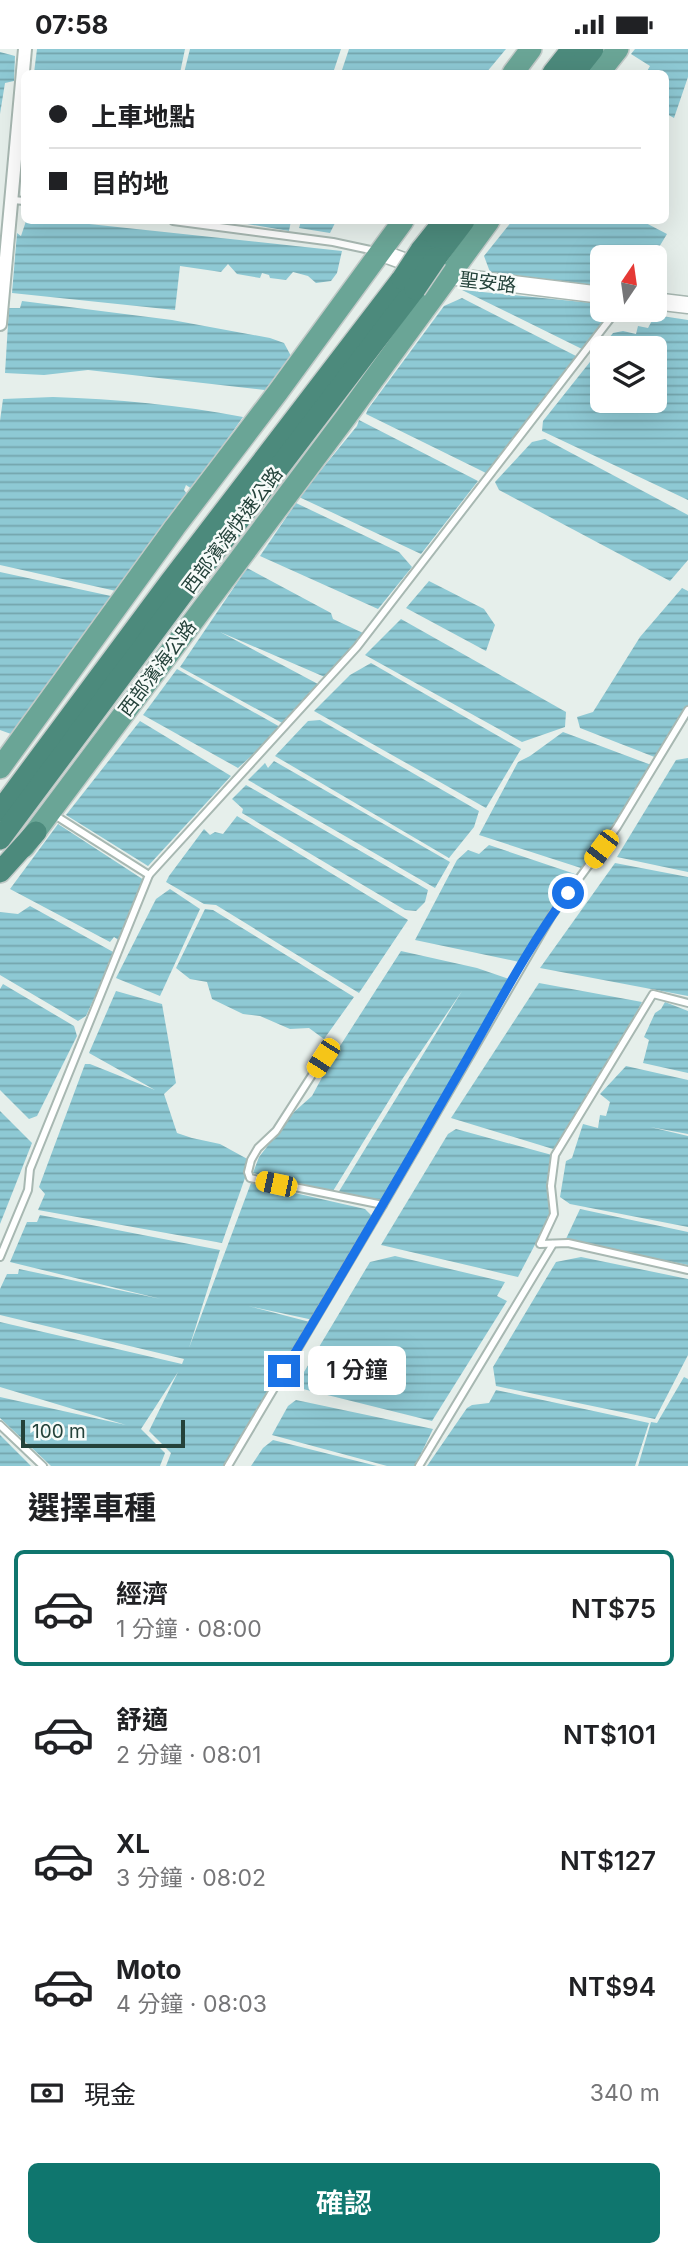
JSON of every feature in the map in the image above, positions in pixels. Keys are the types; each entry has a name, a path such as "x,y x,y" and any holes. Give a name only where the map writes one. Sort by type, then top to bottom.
{"highway":[{"path":"555,70 572,49"},
{"path":"576,70 593,49"},
{"name":"西部濱海快速公路","path":"0,839 408,284 429,254 443,224"},
{"name":"西部濱海快速公路","path":"429,254 461,224"},
{"name":"西部濱海快速公路","path":"0,811 170,582 408,284"},
{"path":"0,872 36,832"}],"main road":[{"path":"515,70 531,49"},
{"path":"601,70 618,49"},
{"path":"0,768 400,224"},
{"name":"西部濱海公路","path":"0,879 346,417 487,224"}],"street":[{"path":"23,70 25,49"},
{"path":"0,324 21,95"},
{"name":"聖安路","path":"379,252 446,277 590,294"},
{"path":"667,303 688,305"}],"lane":[{"path":"196,224 333,242 379,252"},
{"path":"0,1257 28,1190 30,1169 149,875 357,647 608,322"},
{"path":"228,1466 552,915 617,827 688,709"},
{"path":"50,811 149,875"},
{"path":"688,1003 653,994 555,1155 551,1186 554,1214 540,1244 568,1243 688,1270"},
{"path":"323,1058 276,1131 258,1148 251,1160 248,1172 250,1178 383,1206"},
{"path":"419,1466 554,1244"},
{"path":"0,1425 43,1466"}],"water":[{"path":"37,49 185,49 181,70 34,70"},
{"path":"190,49 341,49 334,70 185,70"},
{"path":"349,49 506,49 488,70 342,70"},
{"path":"635,49 688,49 688,77 674,118 669,115 669,70 648,70 650,66 631,54"},
{"path":"0,52 15,56 14,81 5,83 0,114"},
{"path":"25,224 89,224 342,251 337,273 331,281 316,283 308,276 293,272 286,280 270,278 262,273 260,278 237,274 228,264 221,272 180,266 175,310 12,293 17,233 21,236"},
{"path":"248,224 290,224 289,231"},
{"path":"300,224 334,224 330,233 299,228"},
{"path":"510,224 648,224 667,234 660,245 590,245 590,284 490,272 484,256"},
{"path":"462,290 590,303 590,322 606,322 595,336 590,336 590,342 584,350"},
{"path":"462,298 578,357 486,473 366,414 444,306"},
{"path":"22,301 172,320 270,338 284,343 291,356 265,390 88,370 44,375 5,373 9,308 20,308"},
{"path":"667,317 688,320 688,500 542,431 543,421 590,362 590,413 667,413 667,336 611,336 623,331 636,334 638,326 648,328 651,322 667,322"},
{"path":"53,397 148,403 243,417 192,489 186,485 184,490 187,494 116,591 0,565 0,421 3,399"},
{"path":"359,420 478,481 421,554 299,497 357,426"},
{"path":"545,439 688,515 688,560 670,581 499,490 495,482 532,442"},
{"path":"296,503 399,552 412,567 378,609 260,556"},
{"path":"247,568 331,613 333,619 363,633 327,678 220,632 318,684 318,689 284,724 180,667"},
{"path":"0,572 111,596 11,734 0,730"},
{"path":"429,581 484,609 495,625 486,651 406,608"},
{"path":"682,588 688,591 688,711 657,758 580,728 577,717 593,712 640,637"},
{"path":"401,619 566,712 565,727 522,742 365,655"},
{"path":"371,663 521,749 486,808 314,711 350,675"},
{"path":"177,669 282,728 238,768 143,715"},
{"path":"320,720 479,811 474,827 449,858 275,756 308,721"},
{"path":"140,721 231,776 148,866 66,815"},
{"path":"563,732 654,766 584,869 479,835 518,762"},
{"path":"688,758 688,872 617,857 676,760"},
{"path":"274,761 450,862 435,888 248,780 265,763 268,768"},
{"path":"246,785 428,890 425,902 416,911 405,910 242,813 243,809 232,799"},
{"path":"237,816 408,920 359,993 216,905 204,904 166,882 204,829 210,835 215,832 223,834"},
{"path":"58,824 147,882 120,941 114,937 110,942 10,889"},
{"path":"489,845 581,876 524,963 415,940 457,860 468,850 479,854"},
{"path":"615,863 688,877 688,996 540,968"},
{"path":"170,889 200,909 160,996 116,978 156,899"},
{"path":"30,906 115,953 86,1016 78,1021 0,975 0,912 18,914"},
{"path":"205,909 213,910 354,997 324,1039 309,1028 290,1029 260,1016 243,1014 212,999 207,982 190,979 176,968"},
{"path":"401,951 477,968 509,979 380,1203 338,1193 462,991 401,1081 333,1191 253,1173 259,1157 294,1112 312,1096 333,1057"},
{"path":"539,983 642,1002 567,1143 553,1149 451,1118"},
{"path":"3,984 74,1026 77,1036 37,1116 29,1119 0,1090 0,989"},
{"path":"116,991 162,1004 176,1083 164,1094 177,1133 220,1144 251,1161 222,1243 38,1210 45,1194 39,1187 85,1064 155,1090 89,1053"},
{"path":"665,1002 688,1011 688,1073 643,1063 649,1040 644,1037 655,1013"},
{"path":"626,1066 688,1080 688,1134 650,1127 688,1136 688,1227 570,1204 560,1197 566,1161 572,1158 583,1124 598,1128 600,1115 606,1116 610,1102 600,1094"},
{"path":"0,1111 32,1143 0,1224"},
{"path":"456,1129 552,1155 551,1214 518,1277 381,1245 448,1134"},
{"path":"251,1183 365,1209 375,1219 318,1321 248,1306 310,1322 226,1466 166,1466 171,1453 149,1431 178,1372 141,1429 165,1453 160,1466 51,1466 0,1418 0,1397 126,1425 0,1387 0,1322 182,1364 184,1359 0,1315 0,1289 7,1274 18,1274 19,1269 161,1299 10,1262 27,1222 37,1222 40,1215 220,1250 189,1348"},
{"path":"580,1209 688,1232 688,1265 565,1241"},
{"path":"395,1256 505,1282 497,1296 507,1301 432,1421 295,1387 370,1262"},
{"path":"581,1257 688,1279 688,1355 655,1419 496,1386 493,1367 556,1262"},
{"path":"684,1377 688,1379 688,1466 638,1466 651,1422 657,1423"},
{"path":"496,1390 649,1423 635,1466 427,1466 467,1408 489,1403"},
{"path":"296,1400 433,1429 415,1466 387,1466 272,1435 288,1406"},
{"path":"0,1435 31,1466 0,1466"},
{"path":"273,1440 377,1466 251,1466 263,1448"}],"route":[{"path":"284,1371 383,1206 522,964 568,893"}]}
